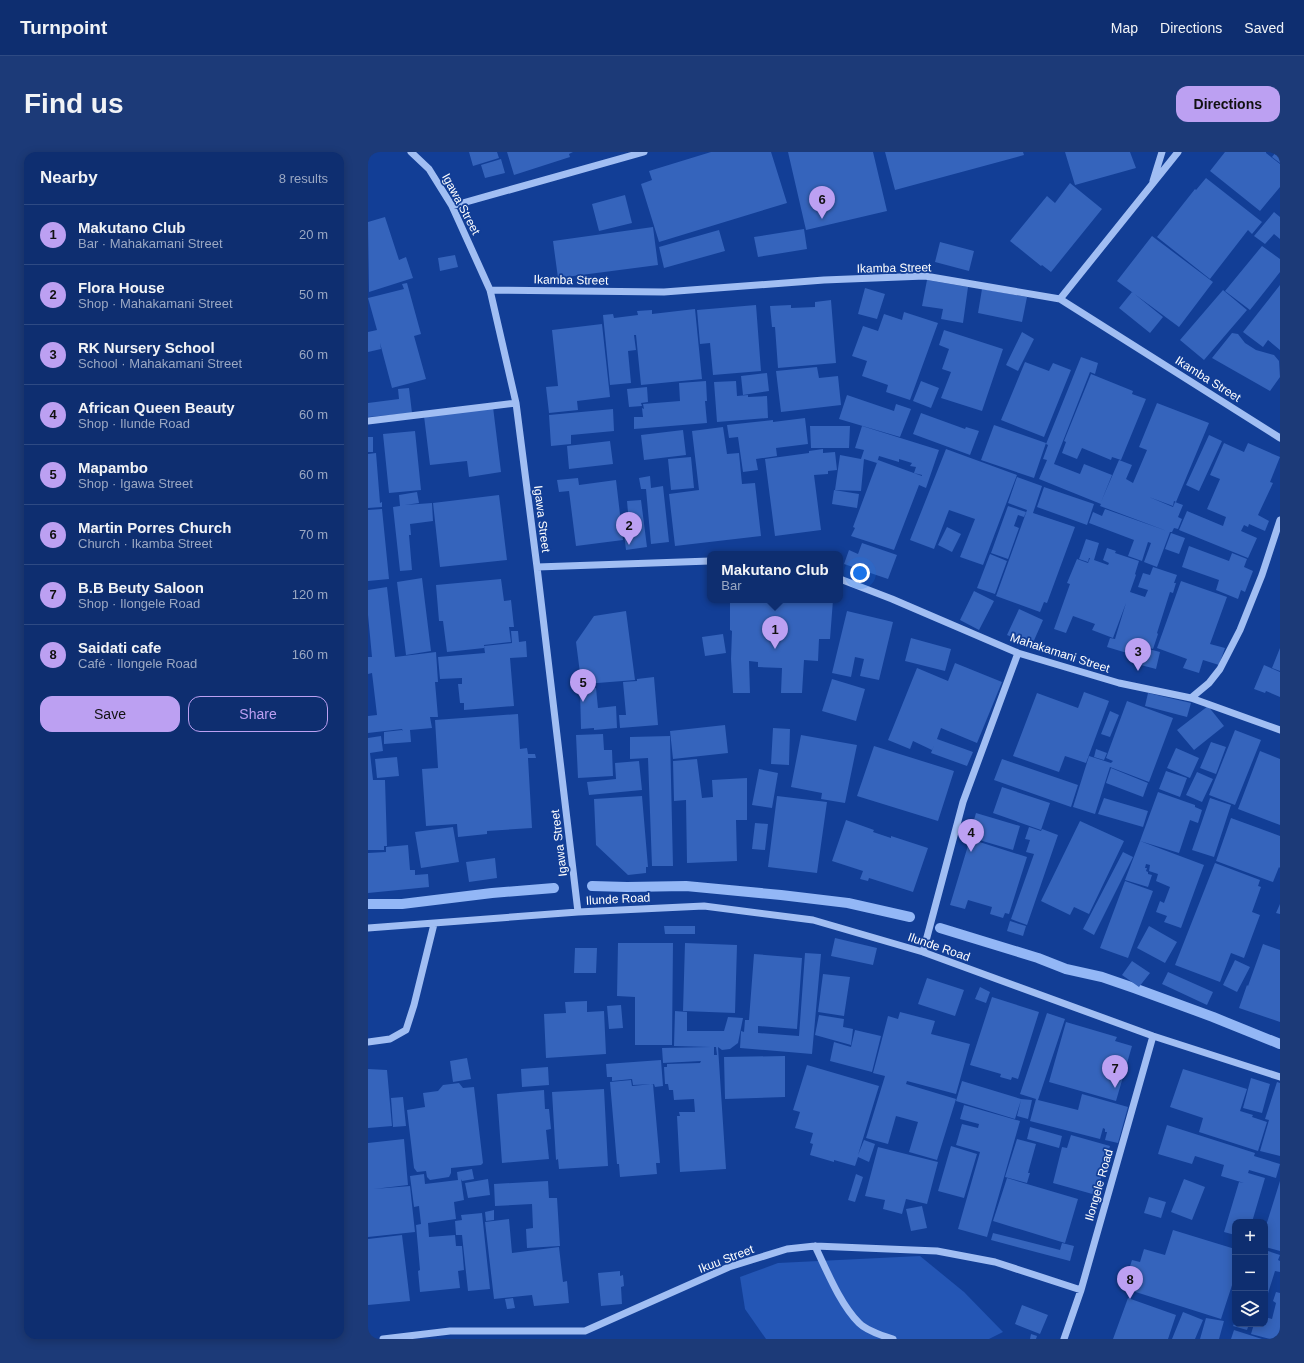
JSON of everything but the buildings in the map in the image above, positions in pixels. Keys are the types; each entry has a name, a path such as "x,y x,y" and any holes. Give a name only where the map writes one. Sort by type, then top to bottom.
{"street":[{"name":"Igawa Street","path":"411,152 429,169 452,206 490,290 516,403 578,912"},
{"path":"452,206 644,152"},
{"path":"1152,185 1162,152"},
{"path":"1060,298 1178,152"},
{"name":"Ikamba Street","path":"490,290 664,292 824,280 925,276 1060,298 1280,438"},
{"path":"368,421 516,403"},
{"path":"1191,698 1209,683 1220,669 1240,630 1262,575 1280,520"},
{"path":"537,567 707,561"},
{"name":"Mahakamani Street","path":"843,580 892,599 1018,653 1119,683 1191,698 1280,730"},
{"path":"923,952 963,802 1018,653"},
{"name":"Ilunde Road","path":"368,928 578,912 704,906 813,920 923,952 1153,1036 1280,1077"},
{"path":"368,1042 390,1039 406,1030 414,1005 434,924"},
{"name":"Ilongele Road","path":"1064,1339 1081,1290 1153,1036"},
{"path":"815,1246 844,1303 860,1324 892,1339"},
{"name":"Ikuu Street","path":"383,1339 450,1331 585,1331 729,1267 787,1249 815,1246 937,1251 995,1262 1081,1290"}],"shaded area":[{"path":"920,1256 964,1292 1003,1332 989,1339 766,1339 745,1309 740,1277 778,1263"}],"waterway":[{"path":"592,886 686,886 781,895 848,903 910,917"},
{"path":"368,904 402,904 492,893 554,888"},
{"path":"940,928 1038,958 1066,969 1102,977 1213,1017 1280,1044"}],"place":[{"name":"Martin Porres Church","path":"822,219"},
{"name":"Flora House","path":"629,545"},
{"name":"Makutano Club","path":"775,649"},
{"name":"RK Nursery School","path":"1138,671"},
{"name":"Mapambo","path":"583,702"},
{"name":"African Queen Beauty","path":"971,852"},
{"name":"B.B Beuty Saloon","path":"1115,1088"},
{"name":"Saidati cafe","path":"1130,1299"}]}
